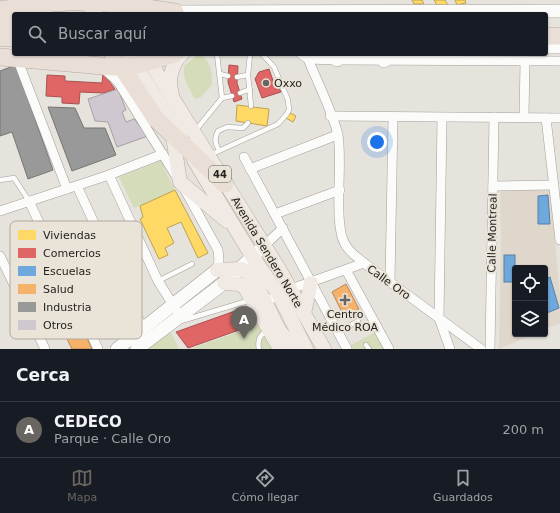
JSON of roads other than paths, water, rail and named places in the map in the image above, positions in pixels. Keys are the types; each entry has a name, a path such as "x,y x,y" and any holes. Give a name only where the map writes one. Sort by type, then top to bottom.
{"highway":[{"path":"35,12 88,5 119,6 166,12"},
{"path":"0,9 12,14"},
{"path":"0,23 12,18"},
{"path":"548,25 560,25"},
{"path":"548,36 560,36"},
{"path":"0,38 12,38"},
{"path":"0,57 25,57 96,65 158,56"},
{"path":"133,59 156,119 190,140 225,184"}],"main road":[{"path":"144,0 172,12"},
{"path":"175,102 171,90 170,76 174,65 181,56"},
{"name":"Avenida Sendero Norte","path":"133,59 175,102 190,140 235,227 252,256 304,313 324,349"},
{"path":"172,128 180,182 235,227"},
{"name":"Avenida Sendero Norte","path":"190,140 214,153 225,184 264,246 285,292 306,349"},
{"path":"217,270 240,269 246,271 252,279 268,328 280,343 295,349"},
{"path":"224,283 239,284 258,301 280,343"},
{"path":"304,313 311,283"}],"street":[{"path":"367,12 560,11"},
{"path":"548,47 560,47"},
{"path":"364,263 350,251 342,238 340,230 340,190 337,134 304,56 560,61"},
{"path":"25,57 67,189"},
{"path":"524,118 525,61"},
{"path":"96,65 115,77 180,182 218,250 219,260 217,270 176,311 166,326 137,349"},
{"path":"330,116 560,118"},
{"path":"390,282 393,117"},
{"name":"Calle Montreal","path":"490,349 494,117"},
{"path":"442,118 439,318 450,349"},
{"path":"546,118 560,240"},
{"path":"250,169 337,134"},
{"path":"0,211 76,186 163,154"},
{"name":"Avenida Sendero Norte","path":"244,157 347,349"},
{"path":"109,174 131,221"},
{"path":"493,186 554,185"},
{"path":"76,186 93,221"},
{"path":"275,214 340,190"},
{"path":"29,201 38,221"},
{"path":"143,328 224,283 283,228"},
{"path":"142,246 158,281 176,311"},
{"path":"0,256 10,277"},
{"name":"Calle Oro","path":"258,301 364,263 481,349"},
{"path":"346,270 389,349"},
{"path":"40,339 45,349"},
{"path":"93,339 98,349"},
{"path":"117,349 129,339"}],"lane":[{"path":"217,56 222,98"},
{"path":"250,56 248,75 251,106"},
{"path":"214,153 278,124 289,110 288,100 274,67 264,56"},
{"path":"220,74 228,76"},
{"path":"237,77 248,75"},
{"path":"240,93 250,89"},
{"path":"190,140 222,98 232,96"},
{"path":"214,153 218,131 226,127 243,128 248,123"},
{"path":"0,180 14,178 29,201"},
{"path":"158,281 192,264"},
{"path":"166,326 258,301"},
{"path":"338,332 358,320"},
{"path":"259,349 258,340 260,335 268,328"}],"place":[{"name":"Oxxo","path":"266,83"},
{"name":"Centro Médico ROA","path":"345,300"},
{"name":"CEDECO","path":"244,339"}]}
